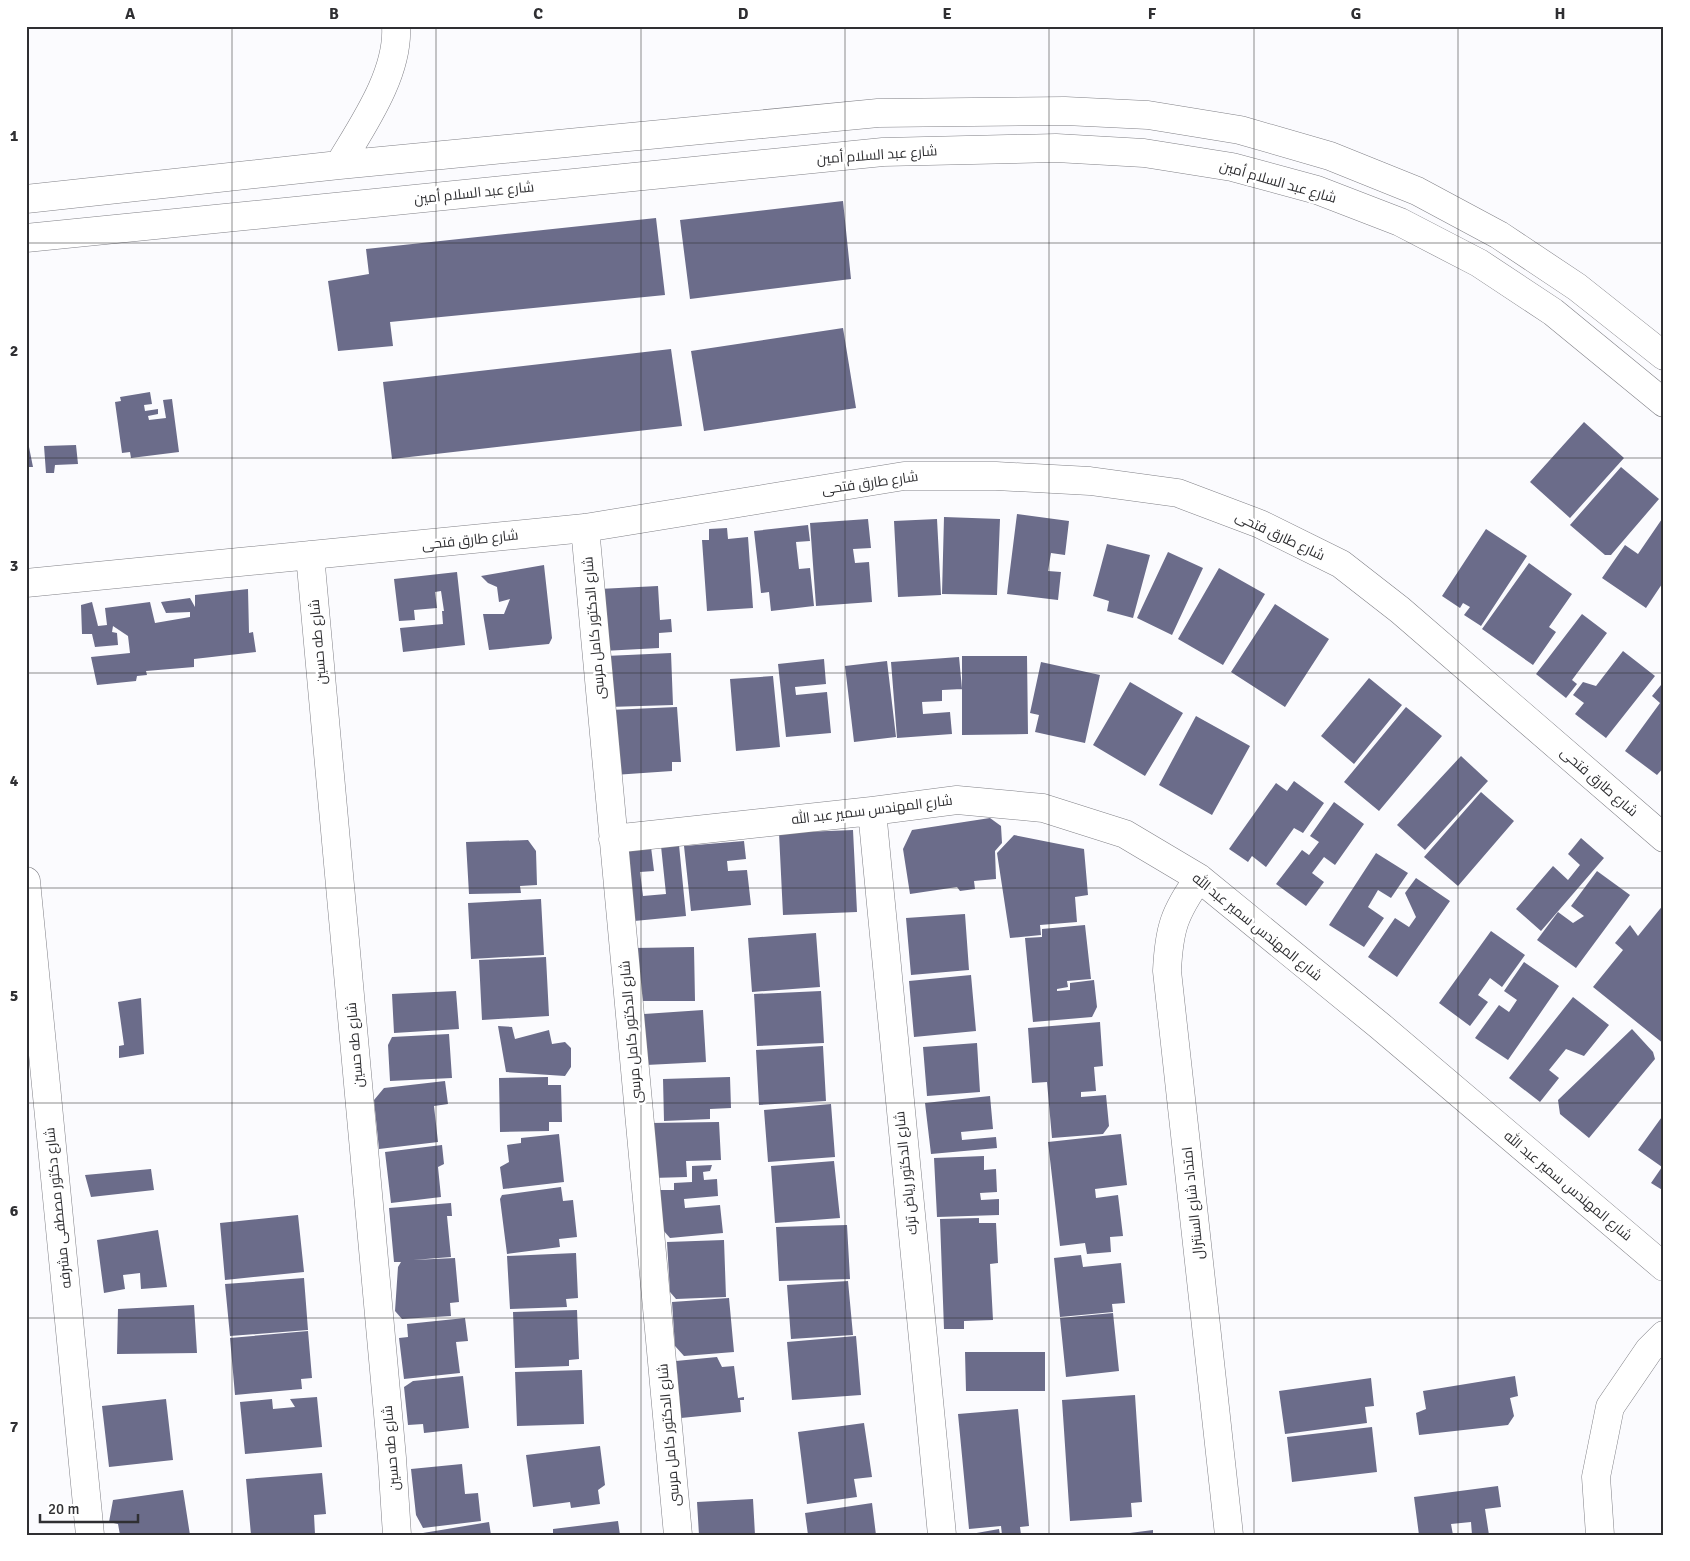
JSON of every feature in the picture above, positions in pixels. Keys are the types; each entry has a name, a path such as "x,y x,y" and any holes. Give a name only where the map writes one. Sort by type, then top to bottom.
{"street":[{"path":"340,165 376,101 391,61 396,26"},
{"path":"26,199 340,165 878,113 1065,111 1148,115 1240,130 1330,156 1417,191 1499,235 1577,287 1664,356"},
{"name":"شارع عبد السلام أمين","path":"26,238 883,152 1056,148 1144,153 1232,167 1317,190 1400,222 1479,263 1553,312 1664,403"},
{"name":"شارع طارق فتحى","path":"26,583 585,528 904,476 996,476 1090,481 1178,493 1260,524 1341,564 1400,610 1664,838"},
{"name":"شارع الدكتور كامل مرسى","path":"585,528 678,1535"},
{"name":"شارع طه حسين","path":"310,555 390,1438 397,1535"},
{"name":"شارع المهندس سمير عبد الله","path":"613,839 872,812 957,800 1043,808 1125,834 1199,878 1380,1026 1664,1267"},
{"name":"شارع الدكتور رياض ترك","path":"872,812 942,1535"},
{"name":"امتداد شارع السنترال","path":"1199,878 1180,906 1168,938 1167,971 1229,1535"},
{"name":"شارع دكتور مصطفى مشرفه","path":"26,881 90,1535"},
{"path":"1600,1535 1596,1477 1610,1407 1649,1350 1664,1335"}],"building":[{"path":"843,201 851,279 690,299 680,220"},
{"path":"656,218 665,295 390,322 393,346 338,351 328,281 369,274 366,249"},
{"path":"843,328 856,408 704,431 691,351"},
{"path":"671,349 682,426 392,459 383,382"},
{"path":"150,392 152,404 144,405 145,411 158,409 158,414 148,416 149,420 166,418 163,400 172,399 179,452 131,458 130,452 122,453 115,402 121,401 120,397"},
{"path":"1584,422 1624,458 1570,518 1530,482"},
{"path":"76,445 78,464 55,465 54,473 46,473 44,446"},
{"path":"26,447 29,447 33,467 26,467"},
{"path":"1621,467 1659,499 1611,555 1605,555 1570,525"},
{"path":"1017,514 1069,521 1065,555 1051,553 1048,571 1061,572 1058,600 1007,594"},
{"path":"1664,516 1664,581 1646,608 1602,578 1625,545 1638,554"},
{"path":"944,517 1000,519 997,595 942,594"},
{"path":"868,519 871,548 853,549 855,563 869,562 872,602 816,606 810,523"},
{"path":"937,519 941,595 898,597 894,521"},
{"path":"808,525 810,541 796,542 799,569 810,568 814,606 771,611 769,592 761,593 754,531"},
{"path":"727,528 728,539 748,537 753,608 707,611 702,540 709,540 709,529"},
{"path":"1486,529 1527,556 1481,626 1464,615 1470,607 1463,603 1460,608 1442,596"},
{"path":"1107,544 1150,555 1133,618 1107,611 1109,601 1093,596"},
{"path":"1168,552 1203,568 1172,635 1137,618"},
{"path":"1529,563 1572,594 1549,627 1556,632 1533,665 1482,629"},
{"path":"544,565 552,638 549,644 489,650 483,614 504,614 510,599 499,602 497,587 488,583 481,576"},
{"path":"1219,568 1265,594 1223,665 1178,639"},
{"path":"457,572 465,645 403,652 400,628 443,624 442,611 444,611 441,591 435,592 437,608 414,610 415,620 399,621 394,579"},
{"path":"658,586 660,620 671,619 672,632 659,633 659,648 603,651 599,589"},
{"path":"248,589 249,633 253,632 256,652 194,659 194,667 146,671 147,675 137,676 136,681 97,685 91,657 130,653 128,636 113,626 112,632 117,633 118,645 95,647 92,634 82,634 81,605 92,602 98,626 107,625 105,608 150,602 155,623 190,617 190,612 166,613 161,602 190,598 195,607 195,595"},
{"path":"1275,604 1329,639 1285,707 1231,672"},
{"path":"1582,614 1607,633 1572,680 1577,684 1566,698 1536,674"},
{"path":"1623,651 1655,676 1606,738 1575,714 1584,703 1573,695 1583,682 1596,686"},
{"path":"671,653 673,705 609,707 606,656"},
{"path":"962,656 1027,656 1028,734 962,735"},
{"path":"959,657 962,689 942,690 942,701 922,702 923,714 950,712 952,734 897,738 891,662"},
{"path":"824,659 826,684 795,687 796,695 827,692 831,733 786,737 778,664"},
{"path":"887,661 896,737 854,742 845,666"},
{"path":"1041,662 1100,675 1085,743 1035,732 1039,715 1030,713"},
{"path":"773,676 780,747 736,751 730,679"},
{"path":"1369,678 1402,705 1354,764 1321,736"},
{"path":"1130,682 1183,713 1145,776 1093,745"},
{"path":"1661,685 1664,687 1664,767 1657,775 1625,751 1660,703 1652,696"},
{"path":"677,707 681,762 672,762 672,771 614,775 610,710"},
{"path":"1406,707 1442,736 1379,811 1344,782"},
{"path":"1196,716 1250,746 1212,815 1159,785"},
{"path":"1461,756 1488,781 1425,850 1397,825"},
{"path":"1294,781 1324,803 1303,833 1294,828 1266,867 1252,856 1248,862 1229,849 1276,783 1287,791"},
{"path":"1481,792 1514,821 1458,886 1424,857"},
{"path":"1334,802 1364,824 1335,865 1324,857 1312,873 1324,882 1306,906 1276,884 1302,850 1309,855 1319,842 1310,836"},
{"path":"990,818 1001,826 1002,843 995,851 996,879 974,881 975,889 960,891 957,887 910,894 903,849 912,830"},
{"path":"853,830 857,912 783,915 779,833"},
{"path":"1014,835 1084,849 1088,895 1075,897 1077,922 1040,925 1041,935 1010,938 997,853"},
{"path":"1581,838 1604,858 1541,931 1516,909 1553,866 1568,880 1580,865 1568,854"},
{"path":"528,840 536,851 537,885 520,886 521,893 469,894 466,842"},
{"path":"744,841 746,859 727,861 728,871 747,870 751,905 691,911 684,846"},
{"path":"679,845 686,916 624,922 616,850 651,847 654,871 640,872 643,896 666,894 661,846"},
{"path":"1376,853 1408,873 1391,898 1378,890 1368,907 1384,918 1364,947 1329,925"},
{"path":"1597,871 1630,895 1576,968 1537,940 1558,912 1573,923 1584,916 1571,906"},
{"path":"1416,878 1450,901 1397,977 1368,957 1395,918 1409,927 1416,917 1405,893"},
{"path":"541,899 544,955 471,959 468,903"},
{"path":"1664,904 1664,1044 1593,987 1623,950 1615,943 1630,925 1638,936"},
{"path":"965,914 969,970 911,975 906,918"},
{"path":"1085,925 1091,979 1067,981 1068,987 1057,989 1057,991 1070,990 1070,983 1094,980 1097,1007 1092,1017 1033,1022 1025,938 1042,937 1042,929"},
{"path":"1491,931 1525,955 1502,987 1490,978 1478,995 1488,1002 1470,1026 1439,1003"},
{"path":"816,933 820,987 752,992 748,938"},
{"path":"694,947 695,1001 635,1001 634,948"},
{"path":"546,957 549,1016 482,1020 479,960"},
{"path":"1524,962 1559,986 1508,1060 1475,1038 1499,1005 1509,1012 1517,1000 1504,991"},
{"path":"971,975 976,1031 914,1037 909,981"},
{"path":"456,991 459,1029 394,1033 392,994"},
{"path":"821,991 824,1043 757,1046 754,994"},
{"path":"1573,997 1609,1025 1584,1056 1566,1049 1549,1070 1559,1078 1540,1102 1509,1078"},
{"path":"141,998 144,1054 119,1058 119,1046 124,1045 118,1002"},
{"path":"703,1010 706,1062 646,1065 644,1014"},
{"path":"1100,1022 1103,1066 1094,1067 1096,1091 1081,1092 1081,1097 1106,1095 1109,1126 1103,1134 1052,1138 1047,1082 1032,1083 1028,1028"},
{"path":"498,1026 512,1027 515,1039 549,1030 552,1044 565,1042 571,1048 571,1067 565,1076 506,1072"},
{"path":"1632,1029 1653,1052 1655,1059 1589,1138 1560,1114 1558,1100"},
{"path":"449,1034 452,1078 390,1081 388,1045 392,1037"},
{"path":"977,1043 980,1092 927,1096 923,1047"},
{"path":"823,1046 826,1101 759,1105 756,1050"},
{"path":"548,1077 548,1085 561,1085 562,1122 549,1122 549,1131 500,1132 499,1078"},
{"path":"730,1077 731,1108 710,1109 710,1119 664,1121 663,1079"},
{"path":"445,1081 448,1104 434,1106 438,1142 379,1149 374,1100 384,1088"},
{"path":"990,1096 993,1129 961,1132 962,1140 996,1137 997,1148 931,1154 925,1103"},
{"path":"831,1104 835,1157 768,1162 764,1110"},
{"path":"1664,1114 1664,1191 1651,1183 1662,1167 1638,1150"},
{"path":"719,1122 721,1160 686,1161 687,1177 652,1178 650,1123"},
{"path":"559,1134 564,1182 503,1189 500,1167 509,1162 507,1145 521,1143 521,1138"},
{"path":"1121,1134 1127,1185 1095,1189 1096,1198 1118,1195 1123,1236 1110,1237 1111,1252 1087,1254 1085,1243 1060,1246 1048,1142"},
{"path":"442,1145 444,1164 438,1167 441,1197 391,1203 385,1152"},
{"path":"984,1156 984,1170 996,1169 997,1192 980,1193 981,1200 999,1199 999,1215 937,1217 934,1158"},
{"path":"834,1161 840,1218 775,1223 771,1166"},
{"path":"712,1165 710,1171 703,1172 704,1180 717,1179 718,1196 684,1199 685,1208 720,1205 723,1233 670,1238 663,1230 660,1190 674,1190 674,1183 692,1182 692,1166"},
{"path":"151,1169 154,1190 91,1197 85,1175"},
{"path":"561,1187 563,1201 573,1200 577,1237 559,1239 560,1247 507,1254 500,1199 502,1195"},
{"path":"451,1203 452,1216 447,1216 451,1257 413,1260 455,1258 459,1302 450,1303 451,1316 402,1319 395,1311 398,1267 401,1262 394,1262 389,1208"},
{"path":"298,1215 304,1272 225,1280 220,1223"},
{"path":"979,1218 979,1223 996,1223 998,1263 990,1264 993,1320 964,1321 964,1329 944,1329 940,1219"},
{"path":"847,1225 850,1279 779,1281 776,1227"},
{"path":"158,1230 167,1287 141,1289 140,1273 123,1275 125,1289 104,1293 97,1240"},
{"path":"724,1240 726,1297 676,1299 670,1292 667,1242"},
{"path":"576,1253 578,1298 566,1299 567,1307 510,1309 507,1256"},
{"path":"1081,1255 1083,1267 1121,1263 1125,1303 1112,1304 1113,1312 1060,1317 1054,1258"},
{"path":"304,1278 308,1330 230,1336 225,1284"},
{"path":"848,1281 853,1335 791,1339 787,1285"},
{"path":"729,1298 734,1352 684,1356 675,1346 672,1302"},
{"path":"194,1305 197,1353 117,1354 118,1309"},
{"path":"577,1310 579,1359 569,1360 569,1366 515,1368 513,1312"},
{"path":"1113,1313 1119,1371 1066,1377 1060,1318"},
{"path":"465,1318 468,1341 456,1342 460,1373 404,1379 399,1338 408,1337 407,1324"},
{"path":"308,1331 312,1378 301,1379 302,1389 235,1395 230,1338"},
{"path":"856,1336 861,1395 792,1400 787,1342"},
{"path":"965,1352 1045,1352 1045,1391 966,1391"},
{"path":"717,1357 722,1367 734,1366 738,1398 744,1397 744,1400 740,1400 741,1412 681,1418 676,1361"},
{"path":"582,1370 584,1424 517,1426 515,1372"},
{"path":"463,1376 469,1428 424,1433 423,1424 408,1425 404,1387 413,1381"},
{"path":"1515,1376 1518,1396 1510,1398 1514,1416 1508,1425 1419,1435 1416,1413 1426,1409 1423,1391"},
{"path":"1371,1378 1374,1406 1365,1407 1367,1423 1285,1434 1279,1391"},
{"path":"1135,1395 1142,1502 1131,1503 1132,1517 1070,1521 1062,1400"},
{"path":"317,1397 322,1447 245,1454 240,1402 272,1399 273,1409 295,1407 290,1399"},
{"path":"166,1399 173,1460 109,1467 102,1406"},
{"path":"1018,1409 1029,1526 1020,1527 1021,1535 1002,1535 1001,1526 969,1529 958,1414"},
{"path":"864,1423 872,1477 854,1479 857,1497 807,1504 798,1432"},
{"path":"1372,1427 1377,1472 1292,1482 1287,1437"},
{"path":"600,1446 605,1485 598,1490 600,1504 571,1508 570,1502 533,1507 526,1455"},
{"path":"462,1464 465,1494 478,1493 481,1521 423,1528 416,1515 411,1469"},
{"path":"322,1473 326,1514 314,1515 315,1534 251,1535 246,1479"},
{"path":"1498,1486 1501,1507 1485,1509 1489,1535 1472,1535 1471,1522 1451,1524 1453,1535 1419,1535 1414,1497"},
{"path":"183,1490 190,1535 120,1535 118,1524 109,1522 113,1500"},
{"path":"753,1499 755,1535 699,1535 697,1502"},
{"path":"872,1503 876,1535 808,1535 805,1513"},
{"path":"618,1521 620,1535 553,1535 553,1529"},
{"path":"489,1522 491,1535 419,1535 423,1533"},
{"path":"999,1529 1000,1535 971,1535 971,1534"},
{"path":"1153,1530 1153,1535 1122,1535 1122,1534"}]}
